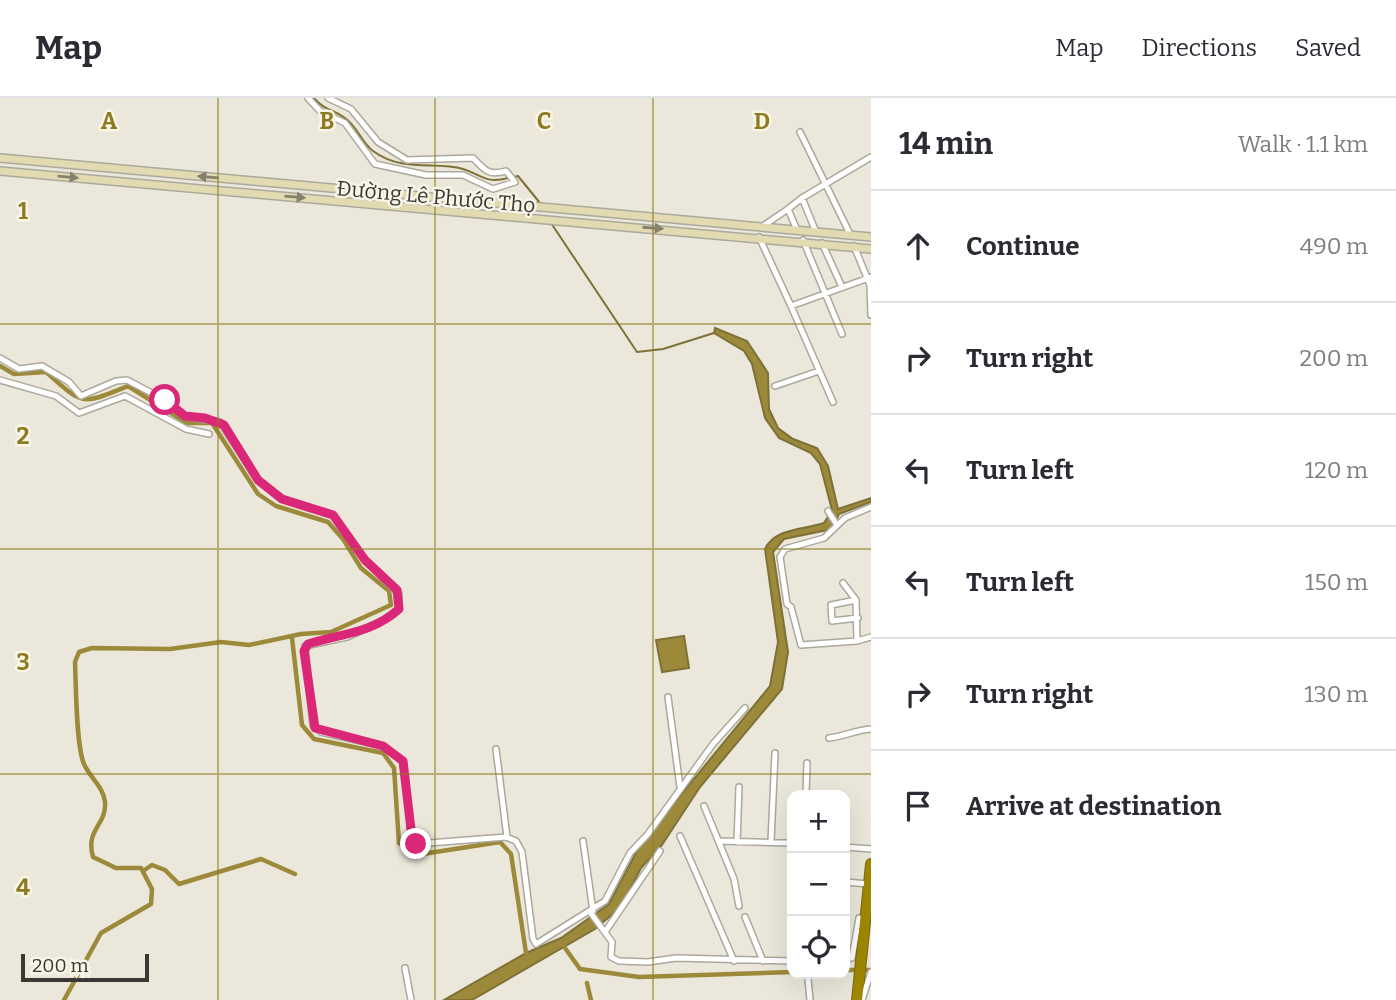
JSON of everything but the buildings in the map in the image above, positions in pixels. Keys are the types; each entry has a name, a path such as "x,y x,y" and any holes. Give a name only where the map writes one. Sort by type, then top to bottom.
{"highway":[{"path":"859,998 871,864"}],"street":[{"path":"308,98 320,111 345,123 375,164 432,176 463,175 493,189 514,182 508,173 486,172 473,158 407,160 379,142 351,109 328,98"},
{"path":"800,132 850,234"},
{"path":"763,226 826,182 871,157"},
{"name":"Đường Lê Phước Thọ","path":"0,158 871,237"},
{"path":"121,181 122,169"},
{"name":"Đường Lê Phước Thọ","path":"0,170 871,248"},
{"path":"802,198 816,232"},
{"path":"478,214 479,201"},
{"path":"788,209 797,230"},
{"path":"735,235 737,224"},
{"path":"758,237 833,402"},
{"path":"803,240 842,334"},
{"path":"822,243 842,288"},
{"path":"854,246 869,278 871,315"},
{"path":"791,306 869,278"},
{"path":"0,358 19,369 42,366 69,382 82,396 116,381 127,380 165,400 185,416 220,422 258,480 265,486 282,499 333,515 365,560 395,586 399,594 399,609 382,621 347,637 305,646 315,728 383,746 403,761 412,838 416,844 507,837 516,841 522,852 533,939 536,944 592,913 604,901 630,853 648,834 680,788 745,708"},
{"path":"775,386 820,371"},
{"path":"0,380 57,396 79,413 125,396 186,429 209,434"},
{"path":"871,507 837,524 824,538 781,551 780,571 787,604 791,607 801,645 857,641 871,637"},
{"path":"828,511 837,524"},
{"path":"843,583 856,600 857,641"},
{"path":"856,600 831,605 832,621 858,618"},
{"path":"668,697 680,788"},
{"path":"829,738 849,736 857,730 871,729"},
{"path":"496,749 507,837"},
{"path":"771,842 775,753"},
{"path":"806,790 807,763"},
{"path":"737,842 739,787"},
{"path":"704,806 734,878 739,906"},
{"path":"680,836 734,961"},
{"path":"583,841 592,913 613,944 611,957 619,961 648,962 676,958 787,961"},
{"path":"719,841 787,844"},
{"path":"850,847 871,849"},
{"path":"604,931 660,851"},
{"path":"850,883 869,889"},
{"path":"746,917 763,961"},
{"path":"850,958 859,918 866,919"},
{"path":"405,968 411,1000"},
{"path":"859,998 871,972"},
{"path":"808,979 810,1000"}],"shaded area":[{"path":"715,328 747,341 768,373 769,409 778,428 793,439 817,448 828,466 838,509 871,498 871,502 839,514 832,529 784,539 773,552 788,652 782,689 700,787 662,845 641,868 621,907 595,929 472,1000 444,1000 526,953 561,938 609,904 640,845 770,686 778,642 765,549 775,537 783,533 824,523 832,510 820,464 811,453 779,438 765,418 752,364 744,351 714,333"},
{"path":"684,636 689,668 662,672 656,640"}],"waterway":[{"path":"314,98 322,106 349,121 369,148 384,158 407,164 463,169 489,179 508,178"},
{"path":"514,177 518,176 540,203"},
{"path":"551,223 637,352 663,349 714,333"},
{"path":"0,366 14,374 46,372 68,391 84,399 101,397 128,386 187,423 212,423 258,494 276,506 328,522 343,539 361,568 389,591 391,605 331,632 301,634 249,645 221,642 170,649 92,648 79,652 75,662 79,744 84,764 102,791 105,802 103,816 92,840 93,857 116,868 141,868 152,889 151,904 101,933 64,1000"},
{"path":"292,638 302,725 314,739 383,753 394,768 399,843 416,855 500,842 511,854 526,953"},
{"path":"143,871 152,865 165,870 179,884 261,859 295,874"},
{"path":"565,948 580,969 639,977 787,972"},
{"path":"850,970 871,970"},
{"path":"587,983 591,1000"}],"route":[{"path":"165,400 185,416 205,418 224,425 258,480 282,499 329,513 337,518 365,560 395,586 399,594 397,611 347,637 308,644 304,651 315,728 321,732 383,746 403,761 412,838 416,844"}]}
